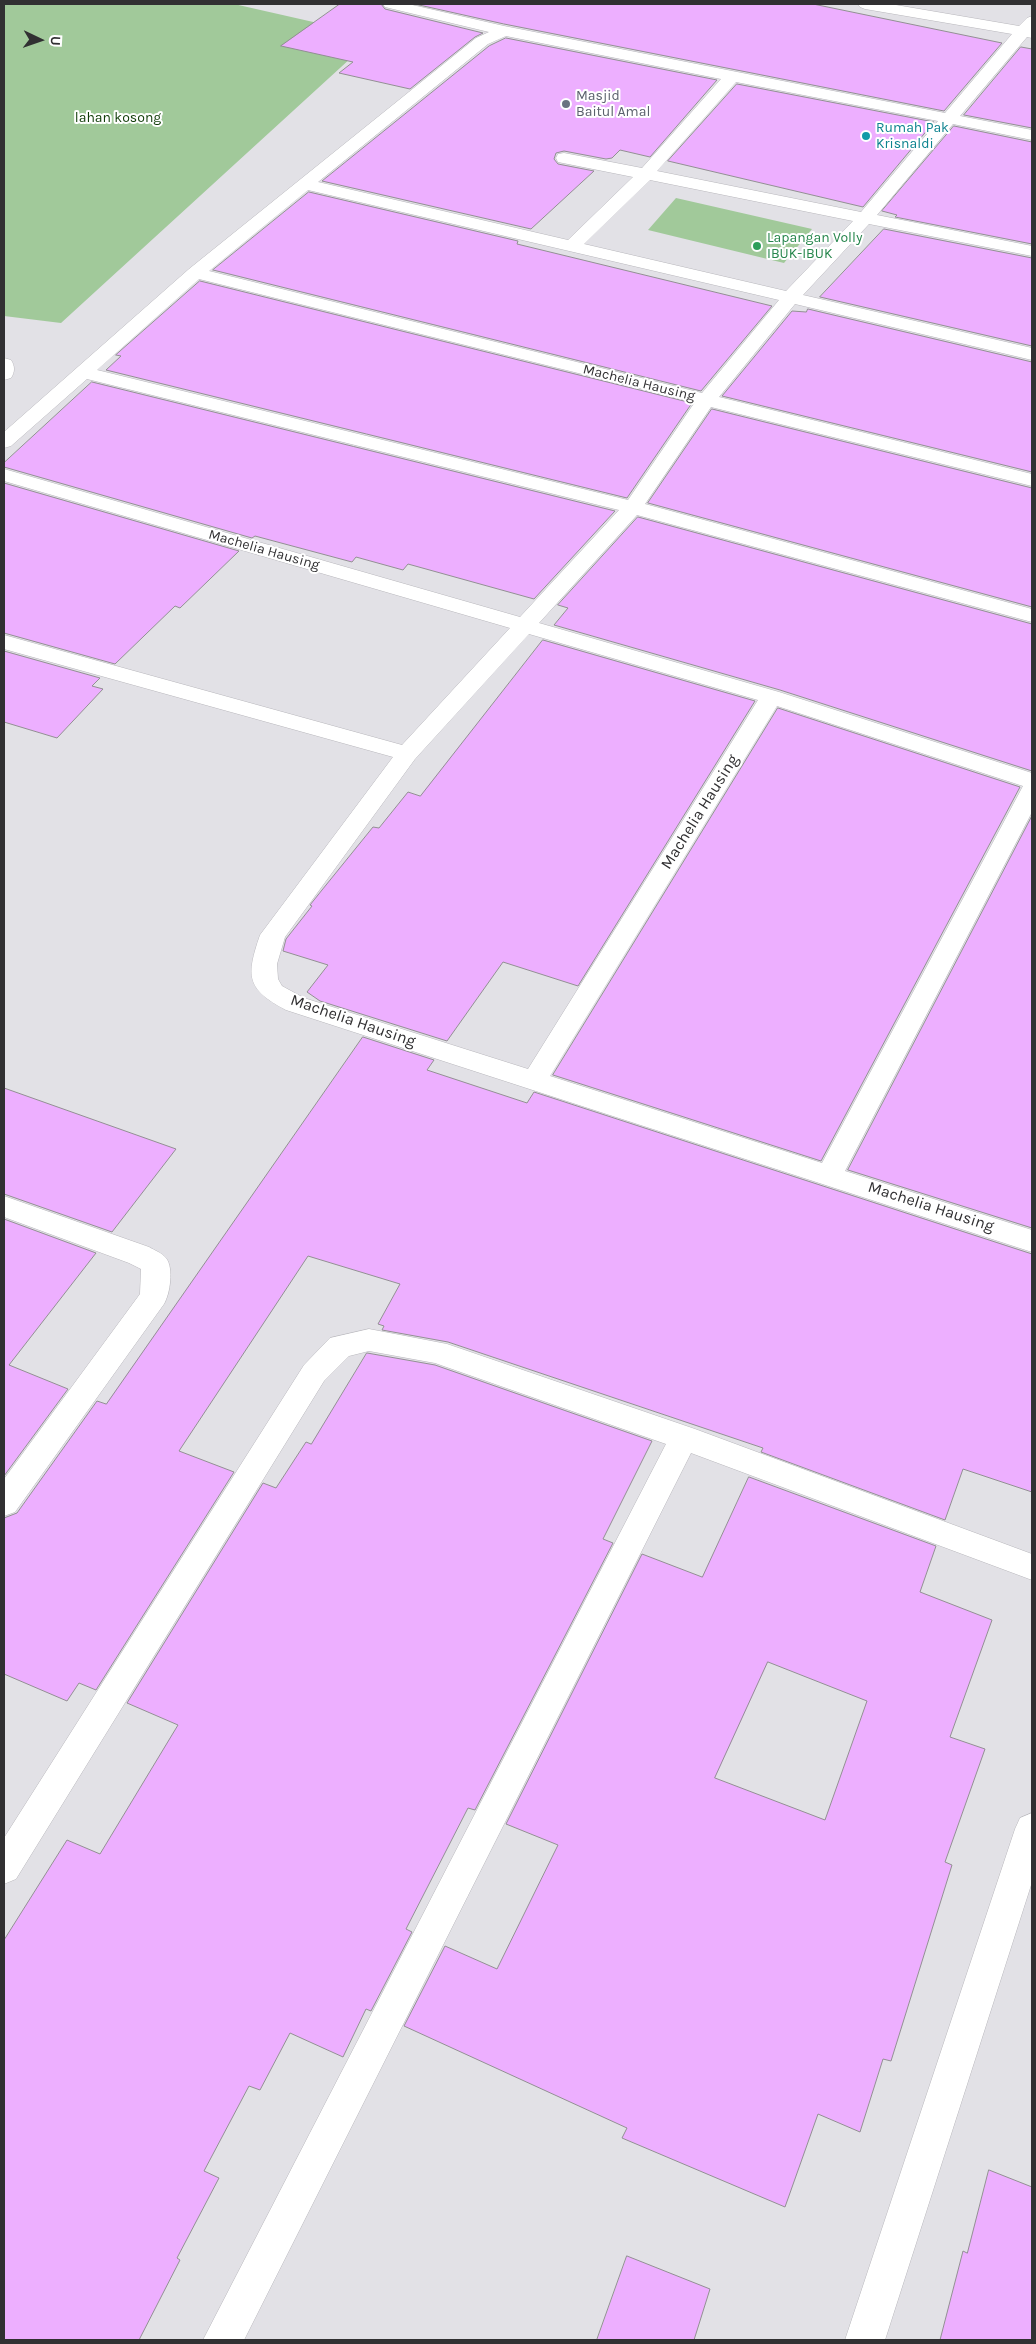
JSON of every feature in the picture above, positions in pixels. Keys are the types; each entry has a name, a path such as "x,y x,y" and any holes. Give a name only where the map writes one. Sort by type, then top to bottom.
{"street":[{"path":"390,4 504,31 733,75 1032,136"},
{"name":"Machelia Hausing","path":"865,4 1029,29"},
{"name":"Machelia Hausing","path":"1029,29 866,217 790,297 706,400 633,507 407,754 274,935 264,959 264,974 272,991 295,1004 830,1174 1032,1241"},
{"path":"4,442 195,273 482,41 504,31"},
{"path":"571,247 644,176 733,75"},
{"path":"564,158 644,176 866,217 1032,251"},
{"path":"304,184 1032,354"},
{"name":"Machelia Hausing","path":"195,273 1032,480"},
{"path":"4,364 4,374"},
{"path":"83,372 633,507 1032,616"},
{"name":"Machelia Hausing","path":"4,475 771,697 1032,780"},
{"path":"4,642 407,754"},
{"name":"Machelia Hausing","path":"534,1081 771,697"},
{"path":"830,1174 1032,790"},
{"path":"4,1206 140,1255 155,1264 154,1296 4,1503"},
{"path":"4,1868 314,1373 340,1346 369,1340 437,1352 684,1438 1032,1567"},
{"path":"223,2340 684,1438"},
{"path":"865,2340 1032,1829"}],"green space":[{"name":"lahan kosong","path":"4,4 234,4 375,36 61,323 4,316"},
{"name":"Lapangan Volly IBUK-IBUK","path":"676,198 812,229 784,263 648,230"}],"building":[{"path":"340,4 381,4 385,9 483,33 475,37 410,89 339,73 353,62 281,46"},
{"path":"415,4 813,4 1002,43 944,111 504,24"},
{"path":"506,38 717,80 650,157 620,150 612,158 606,159 564,151 556,153 554,159 558,164 594,171 531,229 322,181 489,46"},
{"path":"1021,47 1032,49 1032,128 964,115"},
{"path":"737,84 934,122 863,207 668,161"},
{"path":"954,126 1032,142 1032,244 895,217 897,215 882,211"},
{"path":"309,192 518,241 517,244 772,306 701,391 213,270"},
{"path":"884,229 1032,258 1032,346 820,297"},
{"path":"200,281 692,403 627,498 106,370 121,356 116,355"},
{"path":"808,309 1032,362 1032,472 722,396 792,311 806,312"},
{"path":"92,382 615,511 534,599 408,564 403,570 356,557 352,562 255,536 252,538 4,467 4,463"},
{"path":"712,409 1032,488 1032,607 648,503"},
{"path":"4,483 239,551 180,608 175,606 115,664 4,633"},
{"path":"638,517 1032,624 1032,771 780,690 554,625 568,608 558,605"},
{"path":"543,640 755,701 578,986 503,962 447,1041 320,1001 307,992 328,965 283,951 286,939 312,906 310,905 373,827 379,828 408,792 420,796"},
{"path":"4,651 100,678 92,686 103,689 57,738 4,722"},
{"path":"778,708 1020,787 821,1161 553,1075"},
{"path":"1032,816 1032,1228 848,1170"},
{"path":"363,1037 434,1060 427,1070 527,1103 534,1092 1032,1254 1032,1492 963,1469 945,1520 761,1452 763,1448 448,1342 382,1330 384,1326 378,1324 400,1284 308,1256 179,1451 234,1472 96,1690 79,1683 67,1701 4,1674 4,1518 17,1513 97,1401 106,1404"},
{"path":"4,1088 176,1149 112,1232 4,1194"},
{"path":"4,1219 96,1253 9,1365 68,1389 4,1476"},
{"path":"367,1353 435,1365 652,1441 603,1539 613,1543 475,1810 468,1808 406,1929 412,1932 371,2011 366,2009 343,2057 290,2033 260,2090 249,2086 204,2171 219,2178 177,2258 180,2260 139,2340 4,2340 4,1940 67,1840 100,1854 178,1725 127,1703 263,1483 276,1488 306,1442 311,1444"},
{"path":"749,1477 936,1546 920,1592 992,1620 950,1737 985,1749 945,1862 952,1865 891,2061 883,2059 860,2132 818,2114 785,2207 622,2138 627,2128 404,2026 445,1946 497,1969 558,1845 506,1824 642,1554 702,1577","holes":["768,1662 867,1701 825,1820 715,1778"]},
{"path":"989,2170 1032,2187 1032,2340 940,2340 963,2251 967,2253"},
{"path":"627,2256 710,2289 694,2340 597,2340"}],"place":[{"name":"Masjid Baitul Amal","path":"566,104"},
{"name":"Rumah Pak Krisnaldi","path":"866,136"},
{"name":"Lapangan Volly IBUK-IBUK","path":"757,246"}]}
